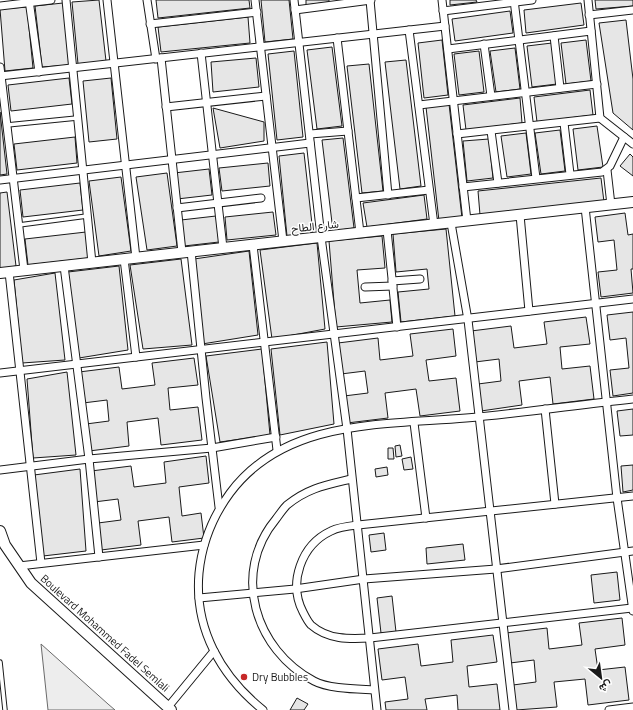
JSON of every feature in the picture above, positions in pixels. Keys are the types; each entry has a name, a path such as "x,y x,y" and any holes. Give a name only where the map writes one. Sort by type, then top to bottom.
{"street":[{"path":"0,6 29,1 51,0"},
{"path":"66,0 92,263"},
{"path":"107,0 136,258"},
{"path":"147,0 150,24 159,59 177,208 187,252 201,350 219,507"},
{"path":"256,0 283,241"},
{"path":"294,0 321,237 347,428 351,479 358,525 377,710"},
{"path":"295,10 333,2 370,0 388,195"},
{"path":"442,0 467,221"},
{"path":"444,11 481,3 532,0"},
{"path":"588,0 600,118"},
{"path":"29,1 39,72"},
{"path":"514,1 536,178"},
{"path":"589,14 633,10"},
{"path":"150,24 257,12"},
{"path":"1,76 445,26"},
{"path":"409,30 434,224"},
{"path":"448,49 591,31"},
{"path":"554,36 560,88"},
{"path":"337,38 360,233"},
{"path":"484,44 491,96"},
{"path":"201,54 222,248"},
{"path":"0,67 24,270"},
{"path":"419,105 597,84"},
{"path":"166,107 266,96"},
{"path":"457,134 600,118 633,144"},
{"path":"564,123 570,174"},
{"path":"310,134 348,131"},
{"path":"491,131 498,182"},
{"path":"611,205 607,170 624,137"},
{"path":"0,180 310,143"},
{"path":"463,187 607,170"},
{"path":"356,198 429,190"},
{"path":"177,208 261,198"},
{"name":"شارع الطاح","path":"5,273 633,202"},
{"path":"585,208 616,498 629,551 633,611"},
{"path":"520,215 529,311"},
{"path":"451,223 468,320 513,710"},
{"path":"387,230 397,327"},
{"path":"253,245 277,450"},
{"path":"124,259 136,357"},
{"path":"64,266 89,459 99,557"},
{"path":"5,273 21,370 41,563"},
{"path":"365,287 393,284 420,278"},
{"path":"0,373 335,333 468,320 529,311 633,299"},
{"path":"264,710 246,696 228,675 214,651 204,625 199,598 199,571 204,544 219,507 239,481 257,464 277,450 310,436 347,428 479,417 633,399"},
{"path":"545,409 555,504"},
{"path":"414,422 426,518"},
{"path":"0,470 89,459 212,448 276,437"},
{"path":"351,479 317,487 287,506 265,531 253,563 251,593 260,620 272,646 292,666 315,682 344,688 374,690"},
{"path":"632,608 370,638 342,639 327,634 310,625 301,608 295,589 298,572 304,557 317,540 331,530 358,525 633,496"},
{"name":"Boulevard Mohammed Fadel Semlali","path":"0,532 5,545 32,583 170,708"},
{"path":"19,566 204,544"},
{"path":"199,598 295,589 364,580 496,569 629,551"},
{"path":"170,708 214,651"},
{"path":"609,710 633,707"}],"lane":[{"path":"7,126 77,118"},
{"path":"18,225 87,216"},
{"path":"0,662 5,710"}],"shaded area":[{"path":"41,644 108,704 115,710 48,710"}],"building":[{"path":"99,0 106,61 78,64 72,2"},
{"path":"156,0 249,0 250,8 158,18"},
{"path":"261,0 289,0 293,39 265,42"},
{"path":"306,0 329,0 329,2 306,5"},
{"path":"450,0 476,0 477,2 450,5"},
{"path":"595,0 633,0 633,6 596,9"},
{"path":"63,3 70,65 42,67 35,6"},
{"path":"581,3 584,25 526,33 524,10"},
{"path":"27,7 33,68 5,71 0,9"},
{"path":"510,11 513,33 455,41 452,19"},
{"path":"248,17 250,43 161,52 158,27"},
{"path":"626,20 633,79 633,130 613,113 599,23"},
{"path":"442,40 448,95 424,98 418,43"},
{"path":"586,40 591,81 566,84 561,43"},
{"path":"552,43 557,84 532,87 527,46"},
{"path":"332,47 342,126 317,129 307,50"},
{"path":"515,48 520,89 496,92 490,51"},
{"path":"294,51 303,137 277,140 268,54"},
{"path":"479,51 484,92 459,95 454,54"},
{"path":"256,58 259,87 213,92 211,62"},
{"path":"406,60 421,186 400,189 385,62"},
{"path":"369,64 383,191 362,193 347,66"},
{"path":"69,78 72,104 11,111 8,85"},
{"path":"111,78 117,139 89,142 83,81"},
{"path":"590,90 593,115 537,122 534,97"},
{"path":"520,98 522,123 466,130 463,105"},
{"path":"449,104 462,218 439,221 426,107"},
{"path":"213,108 264,122 264,141 220,148"},
{"path":"0,112 7,174 0,175"},
{"path":"597,126 603,167 578,170 573,129"},
{"path":"560,130 565,171 541,174 535,133"},
{"path":"526,133 531,174 507,177 501,136"},
{"path":"75,137 77,163 17,170 14,144"},
{"path":"343,138 354,228 333,231 322,140"},
{"path":"489,139 493,178 467,181 463,141"},
{"path":"304,153 313,233 287,236 279,156"},
{"path":"630,154 633,157 633,176 620,166"},
{"path":"268,163 270,186 222,191 219,168"},
{"path":"209,169 212,195 177,199 174,173"},
{"path":"167,173 177,246 147,250 136,177"},
{"path":"121,177 131,251 99,256 89,181"},
{"path":"601,178 604,202 480,215 478,191"},
{"path":"80,183 83,210 23,217 20,190"},
{"path":"7,192 16,266 0,269 0,193"},
{"path":"424,195 427,219 367,227 363,203"},
{"path":"273,212 276,235 227,240 225,217"},
{"path":"625,213 628,235 633,234 633,269 631,269 633,293 601,297 598,272 617,270 614,240 598,242 595,217"},
{"path":"216,216 219,242 184,246 181,220"},
{"path":"446,229 455,316 401,322 398,292 429,289 427,269 396,272 393,234"},
{"path":"86,232 89,258 28,265 25,239"},
{"path":"382,236 385,268 357,270 360,303 390,300 392,322 336,327 329,241"},
{"path":"317,243 325,329 272,339 260,250"},
{"path":"249,251 258,335 202,344 194,259"},
{"path":"181,259 192,345 143,349 130,265"},
{"path":"119,266 128,350 79,358 68,272"},
{"path":"55,273 65,360 22,363 14,280"},
{"path":"633,312 633,393 613,396 610,370 629,368 626,338 610,340 607,315"},
{"path":"586,317 590,344 560,347 562,369 590,366 594,399 553,404 550,377 519,381 522,405 481,411 478,384 501,381 499,359 475,362 471,331 511,326 514,348 547,344 544,322"},
{"path":"453,329 456,356 426,360 429,381 456,378 460,411 420,416 416,389 385,393 388,418 347,423 344,396 368,393 365,371 341,374 338,343 378,338 380,360 413,356 410,334"},
{"path":"327,342 334,424 280,435 271,349"},
{"path":"262,349 270,435 220,442 206,356"},
{"path":"194,358 198,385 168,388 170,410 198,407 202,440 161,445 158,418 127,422 129,446 89,451 86,424 109,421 107,400 83,403 79,372 119,367 122,389 155,385 152,363"},
{"path":"67,372 76,455 33,458 27,379"},
{"path":"633,409 633,435 620,436 617,411"},
{"path":"400,445 402,456 396,457 395,446"},
{"path":"388,448 393,448 394,459 388,459"},
{"path":"206,456 209,483 179,487 182,516 201,513 204,538 172,542 169,517 138,521 141,545 101,550 98,523 121,520 118,499 94,502 91,471 131,466 134,487 166,483 164,462"},
{"path":"411,457 413,469 404,470 402,459"},
{"path":"633,465 633,490 623,492 621,466"},
{"path":"387,467 388,475 376,477 375,469"},
{"path":"80,469 86,551 43,556 34,475"},
{"path":"384,533 386,550 371,552 369,535"},
{"path":"463,544 465,560 427,564 426,548"},
{"path":"617,572 620,600 594,603 591,575"},
{"path":"392,596 396,632 381,633 377,598"},
{"path":"622,618 625,645 595,649 598,670 625,667 629,700 588,705 585,679 554,682 557,707 516,710 513,685 536,682 534,660 510,663 506,633 547,628 549,649 582,645 579,623"},
{"path":"493,635 497,662 467,666 469,687 497,684 500,710 458,710 457,695 425,699 427,710 386,710 385,702 408,699 405,677 382,680 378,649 418,644 421,666 453,662 451,640"},
{"path":"297,698 308,704 304,710 290,710"}],"place":[{"name":"Dry Bubbles","path":"244,677"}]}
